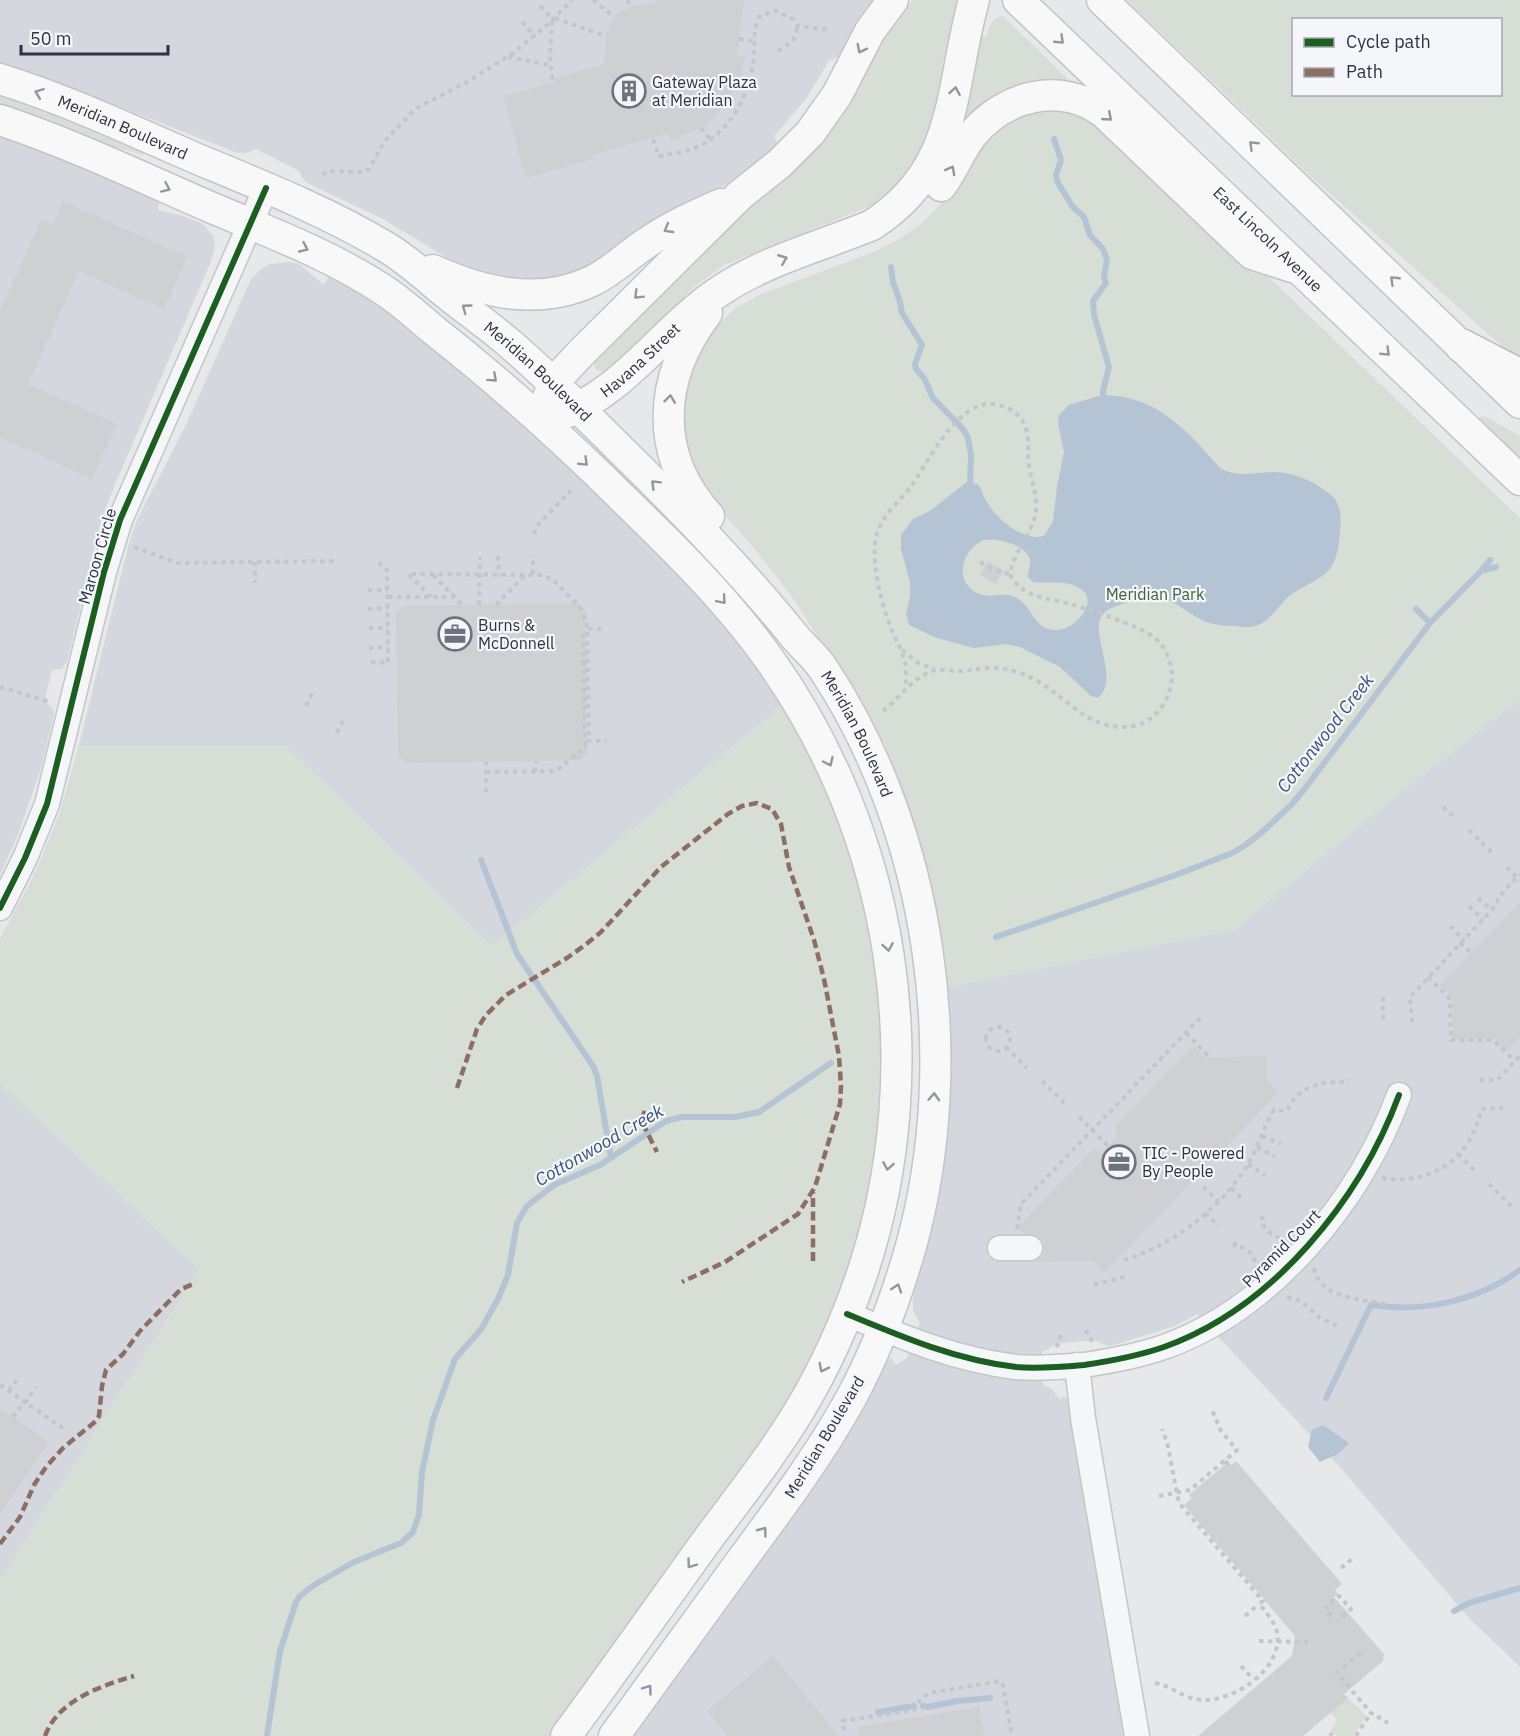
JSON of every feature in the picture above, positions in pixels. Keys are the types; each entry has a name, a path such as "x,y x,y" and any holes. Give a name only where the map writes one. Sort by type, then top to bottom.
{"highway":[{"path":"1462,346 1520,376"}],"main road":[{"path":"542,422 553,383 740,195 779,164 816,124 837,94 870,31 893,0"},
{"name":"Havana Street","path":"542,422 579,409 613,384 699,308 730,284 765,266 872,225 909,195 928,170 940,146 952,110 974,0"},
{"name":"East Lincoln Avenue","path":"1018,0 1520,480"},
{"path":"1102,0 1520,403"},
{"name":"Meridian Boulevard","path":"0,79 90,113 266,188 353,229 393,251 493,329 553,383 715,544 760,594 807,652 818,661 856,728 890,806 915,887 925,933 932,987 935,1081 928,1165 911,1245 883,1329 849,1402 805,1473 614,1736"},
{"path":"872,225 917,210 928,201 945,180 971,137 994,114 1024,99 1043,95 1062,95 1082,100 1104,113 1252,254 1298,268"},
{"name":"Meridian Boulevard","path":"0,120 73,148 321,256 386,291 474,361 542,422 691,567 750,633 789,687 810,725 832,767 859,832 891,962 896,1016 895,1118 885,1184 869,1249 847,1314 815,1383 783,1437 566,1736"},
{"path":"393,251 446,276 479,288 517,295 549,292 591,281 661,234 740,195"},
{"path":"730,284 697,327 677,367 668,410 673,452 685,484 694,499 766,581 816,650 818,661"}],"street":[{"name":"Maroon Circle","path":"0,908 28,852 47,804 104,572 120,520 266,188"},
{"name":"Pyramid Court","path":"847,1314 944,1352 990,1363 1037,1368 1127,1358 1181,1340 1225,1316 1261,1290 1305,1247 1345,1198 1376,1148 1399,1095"},
{"path":"1077,1365 1083,1418 1137,1736"}],"path":[{"path":"563,0 568,4"},
{"path":"323,175 327,171 367,171 384,142 415,109 467,82 508,57 535,36 572,0"},
{"path":"593,0 614,17"},
{"path":"627,0 631,7"},
{"path":"540,6 553,19 605,36"},
{"path":"653,139 659,156 684,151 710,139 725,126 744,96 749,81 758,18 768,11 782,14 798,26 830,30"},
{"path":"553,19 550,65 553,83"},
{"path":"522,22 535,36"},
{"path":"778,51 793,41 798,26"},
{"path":"740,39 755,41"},
{"path":"508,57 550,65"},
{"path":"701,128 710,139"},
{"path":"906,689 906,665 883,602 875,559 876,541 884,517 909,489 934,448 966,414 982,405 997,405 1014,412 1024,423 1028,438 1029,465 1037,504 1030,531 1009,574"},
{"path":"534,534 536,526 571,490"},
{"path":"130,546 177,563 337,561"},
{"path":"533,555 533,574"},
{"path":"498,556 500,575"},
{"path":"479,605 480,557"},
{"path":"371,662 388,663 387,570 377,561"},
{"path":"255,562 255,583"},
{"path":"902,650 918,663 934,669 963,671 997,668 1012,671 1043,685 1088,719 1120,727 1138,724 1154,716 1168,697 1172,678 1170,661 1162,645 1153,636 1140,629 1080,608 1031,595 1009,574 980,562"},
{"path":"431,597 408,574 533,574 550,578 558,584 582,610 588,629 587,741 582,750 560,770 486,772"},
{"path":"496,605 525,574"},
{"path":"432,575 462,605"},
{"path":"368,590 387,590"},
{"path":"388,597 453,597"},
{"path":"368,609 388,608"},
{"path":"369,628 388,628"},
{"path":"588,629 605,629"},
{"path":"583,632 587,741"},
{"path":"369,648 388,647"},
{"path":"883,711 906,689 934,669"},
{"path":"0,687 45,700 53,705"},
{"path":"306,706 313,692"},
{"path":"337,733 344,719"},
{"path":"587,741 607,741"},
{"path":"535,772 536,761"},
{"path":"486,762 486,792"},
{"path":"1443,807 1455,818"},
{"path":"1469,830 1493,854"},
{"path":"1412,1022 1410,996 1492,910 1503,892 1519,878 1507,867"},
{"path":"1478,898 1492,910"},
{"path":"1469,906 1483,920"},
{"path":"1450,926 1471,953"},
{"path":"1428,977 1450,999 1451,1040 1493,1040 1515,1061"},
{"path":"1383,997 1383,1022"},
{"path":"1016,1242 1021,1204 1203,1015"},
{"path":"1004,1028 1009,1033 1010,1041 1006,1047 999,1050 989,1046 987,1034 992,1029 1004,1028"},
{"path":"1186,1033 1210,1058"},
{"path":"1006,1047 1027,1068"},
{"path":"1480,1080 1497,1080 1520,1056"},
{"path":"1124,1260 1168,1242 1205,1213 1231,1188 1248,1164 1272,1112 1277,1109 1286,1111 1302,1091 1321,1083 1349,1080"},
{"path":"1042,1081 1065,1104"},
{"path":"1376,1176 1395,1180 1425,1176 1446,1165 1473,1136 1480,1108 1503,1108"},
{"path":"1079,1117 1108,1146"},
{"path":"1262,1136 1281,1144"},
{"path":"1257,1147 1275,1157"},
{"path":"1458,1154 1476,1171"},
{"path":"1248,1164 1265,1175"},
{"path":"1489,1184 1512,1207"},
{"path":"1203,1187 1218,1201"},
{"path":"1231,1188 1244,1200"},
{"path":"1205,1213 1219,1226"},
{"path":"1260,1217 1263,1218 1263,1225 1271,1234 1288,1240"},
{"path":"1235,1242 1235,1246 1250,1252 1256,1269"},
{"path":"1314,1267 1318,1281 1331,1290 1352,1298 1387,1305"},
{"path":"1094,1285 1127,1276"},
{"path":"1281,1297 1301,1301 1320,1318 1340,1327"},
{"path":"1086,1330 1089,1338 1095,1344"},
{"path":"1055,1347 1059,1343 1062,1332"},
{"path":"9,1391 19,1376"},
{"path":"0,1385 67,1431"},
{"path":"13,1417 36,1388"},
{"path":"1159,1496 1190,1491 1207,1480 1237,1450 1221,1431 1212,1410"},
{"path":"1162,1429 1167,1442 1176,1493 1182,1506 1263,1601 1245,1616"},
{"path":"1225,1461 1230,1466"},
{"path":"1341,1568 1352,1559"},
{"path":"1328,1616 1331,1613 1326,1607 1339,1596 1351,1609 1337,1622"},
{"path":"1155,1683 1185,1697 1212,1700 1235,1693 1271,1663 1276,1652 1277,1641 1273,1623 1259,1604"},
{"path":"1260,1641 1308,1642"},
{"path":"1360,1653 1337,1673 1371,1713 1388,1723"},
{"path":"1241,1666 1253,1679"},
{"path":"844,1730 842,1721 914,1710 922,1698 929,1693 997,1681 1002,1682 1003,1685 1012,1736"},
{"path":"1356,1707 1362,1702"},
{"path":"1356,1736 1371,1713"}],"shaded area":[{"path":"0,0 873,0 840,56 829,61 806,99 774,136 777,144 742,176 664,217 587,268 554,279 508,281 464,268 381,218 309,184 302,178 299,171 256,149 246,153 235,152 64,85 0,65"},
{"path":"0,132 160,199 158,210 203,224 213,236 215,247 210,264 101,520 67,662 61,669 52,670 44,702 52,707 54,714 42,765 19,832 0,875"},
{"path":"289,262 299,264 324,285 330,275 390,309 485,380 726,622 785,703 492,946 199,1270 0,1580 0,939 35,874 60,813 128,547 137,520 186,425 251,279 270,264"},
{"path":"1520,699 1520,1667 1468,1617 1339,1466 1197,1314 1175,1326 1121,1343 1108,1346 1094,1340 1055,1344 1042,1352 1043,1384 1053,1390 1059,1399 1065,1396 1069,1405 1124,1736 629,1736 884,1363 891,1358 896,1365 907,1358 920,1323 913,1311 913,1296 939,1197 947,1137 952,1063 948,987 1235,929 1398,794"}],"green space":[{"path":"913,0 962,0 943,85 920,161 884,198 873,205 724,265 695,286 608,372 596,370 594,360 740,215 784,180 811,153 847,107 888,31"},
{"path":"1127,0 1520,0 1520,362 1306,172"},
{"path":"1003,16 1074,85 963,125 977,34 986,37 993,20"},
{"path":"0,90 145,149 143,155 67,133 0,109"},
{"name":"Meridian Park","path":"1066,105 1151,164 1520,518 1520,699 1398,794 1235,929 948,987 939,921 922,848 885,743 877,744 838,670 798,605 760,555 715,504 697,478 681,429 684,389 705,341 736,308 761,294 874,252 901,238 921,224 944,201 955,188 976,148 1004,119"},
{"path":"1482,415 1520,436 1520,458 1478,419"},
{"path":"785,703 803,736 852,847 883,995 879,1154 845,1288 785,1413 552,1736 0,1736 0,1580 199,1270 0,1084 0,939 23,899 52,836 68,789 79,745 286,745 492,946"},
{"path":"1348,1698 1366,1716 1353,1736 1337,1736 1330,1731 1337,1720 1330,1712"}],"water":[{"path":"1102,395 1139,401 1169,417 1195,440 1219,467 1226,471 1240,474 1283,473 1298,476 1318,486 1330,494 1340,510 1337,553 1330,568 1325,574 1290,595 1263,622 1252,627 1208,622 1172,602 1151,595 1138,597 1109,609 1100,620 1100,641 1106,678 1104,689 1098,698 1091,696 1060,667 1020,647 1006,644 974,648 937,638 909,625 906,614 910,597 910,582 901,549 901,535 913,519 930,511 968,481 979,485 991,509 1012,528 1029,536 1045,535 1053,521 1064,452 1058,423 1059,415 1069,405","holes":["989,540 1016,545 1026,552 1030,561 1028,577 1033,582 1065,583 1082,590 1087,595 1088,602 1077,621 1064,629 1049,629 1043,627 1017,598 1007,595 982,595 970,588 965,581 963,565 970,550 976,544"]},
{"path":"1323,1425 1349,1443 1338,1454 1320,1462 1308,1447 1312,1430"}],"building":[{"name":"Gateway Plaza at Meridian","path":"656,0 744,0 737,55 745,56 740,77 727,104 705,126 671,141 669,133 592,155 593,159 526,178 503,96 555,82 554,78 604,64 606,39 604,38 614,17 619,12 633,6 656,3"},
{"path":"63,201 187,257 164,309 79,271 28,384 117,424 92,479 0,437 0,311 41,220 53,225"},
{"path":"988,561 1004,571 996,584 980,574"},
{"path":"578,603 585,610 587,753 580,760 405,763 398,756 396,613 403,606"},
{"path":"1520,902 1520,1038 1507,1051 1494,1038 1453,1039 1453,998 1440,985"},
{"path":"1193,1046 1205,1058 1267,1056 1267,1081 1279,1092 1104,1273 1093,1261 1031,1262 1043,1255 1043,1241 1037,1235 1025,1234 1018,1227 1094,1148 1101,1154 1117,1137 1116,1125"},
{"path":"0,1408 49,1442 0,1514"},
{"path":"1236,1461 1342,1584 1335,1590 1338,1594 1334,1597 1384,1654 1383,1661 1344,1694 1348,1698 1303,1736 1198,1736 1292,1656 1295,1636 1184,1505 1192,1498 1189,1495 1228,1462 1231,1465"},
{"path":"773,1656 839,1736 728,1736 707,1711"},
{"path":"979,1707 984,1736 859,1736 858,1727"}],"waterway":[{"path":"1054,139 1061,160 1056,175 1057,181 1072,206 1084,217 1090,235 1103,249 1107,260 1104,276 1106,283 1093,301 1094,315 1109,367 1103,391 1103,402"},
{"path":"891,267 902,313 922,345 915,364 916,369 924,378 933,398 963,429 968,438 971,455 970,487"},
{"name":"Cottonwood Creek","path":"1481,571 1490,560"},
{"name":"Cottonwood Creek","path":"996,937 1176,875 1244,846 1291,805 1430,623 1481,571 1496,567"},
{"path":"1416,609 1430,623"},
{"path":"481,860 517,954 593,1066 597,1076 611,1158"},
{"name":"Cottonwood Creek","path":"267,1736 280,1651 300,1596 314,1585 354,1562 401,1543 413,1532 419,1515 422,1472 433,1420 455,1359 482,1328 498,1299 508,1275 517,1223 527,1206 554,1185 600,1165 666,1121 682,1117 735,1117 759,1112 831,1063"},
{"path":"1326,1398 1371,1305 1410,1307 1449,1302 1486,1290 1520,1270"},
{"path":"1454,1611 1469,1603 1520,1588"},
{"path":"923,1706 990,1698"},
{"path":"878,1712 914,1706"}],"marked path":[{"path":"457,1088 477,1029 486,1015 506,995 567,958 601,932 661,867 728,814 742,806 757,803 772,809 781,824 789,867 814,940 824,979 839,1056 840,1104 815,1187 798,1214 725,1262 682,1282"},
{"path":"645,1111 641,1120 657,1152"},
{"path":"813,1192 813,1261"},
{"path":"0,1544 20,1517 34,1485 46,1467 63,1448 96,1421 99,1416 106,1370 181,1289 196,1283"},
{"path":"45,1736 51,1723 70,1704 95,1690 134,1676"}],"cycle path":[{"path":"0,908 25,858 47,804 104,572 120,520 266,188"},
{"path":"847,1314 951,1353 1016,1367 1084,1365 1124,1358 1164,1347 1204,1329 1241,1306 1276,1278 1308,1246 1336,1211 1361,1173 1399,1095"}],"place":[{"name":"Gateway Plaza at Meridian","path":"629,91"},
{"name":"Burns & McDonnell","path":"455,634"},
{"name":"TIC - Powered By People","path":"1119,1162"}]}
